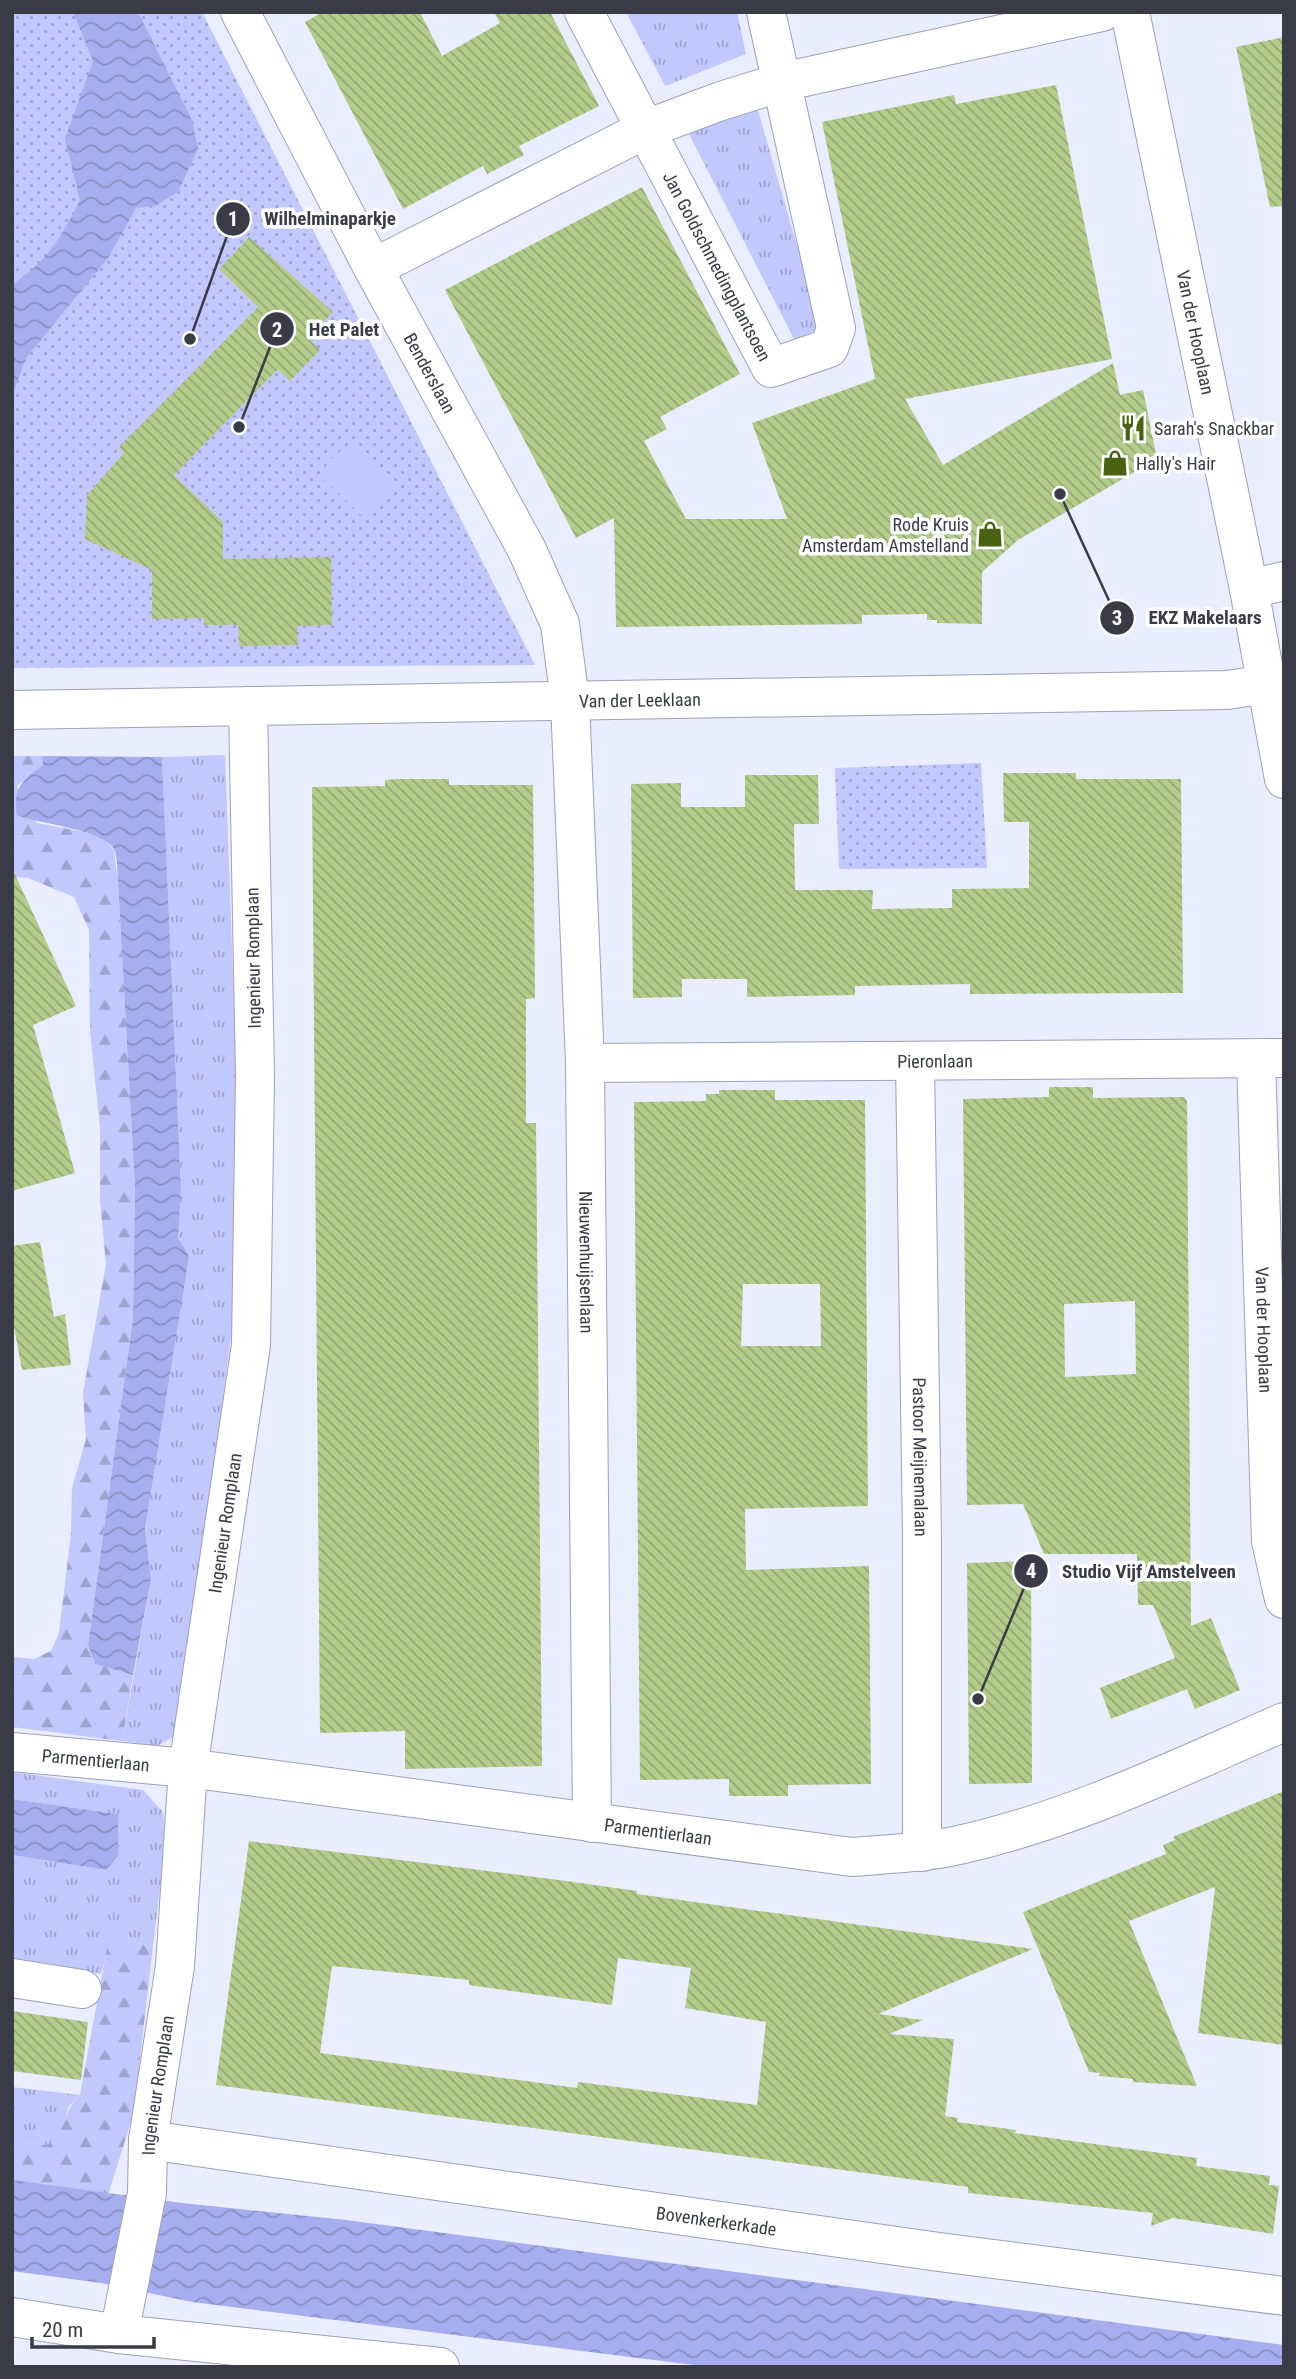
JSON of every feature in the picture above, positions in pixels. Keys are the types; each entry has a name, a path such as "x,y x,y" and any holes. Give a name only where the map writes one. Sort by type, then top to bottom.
{"street":[{"name":"Jan Goldschmedingplantsoen","path":"584,12 771,368 829,348 836,328 766,12"},
{"path":"373,268 646,129 782,82 1102,12"},
{"name":"Van der Hooplaan","path":"1130,12 1266,585 1266,684 1284,779"},
{"name":"Benderslaan","path":"245,14 373,268 527,550 560,624 570,701"},
{"name":"Van der Leeklaan","path":"12,710 1227,690 1266,684"},
{"name":"Nieuwenhuijsenlaan","path":"570,701 585,1063 592,1823"},
{"name":"Ingenieur Romplaan","path":"121,2318 147,2193 148,2140 175,1966 188,1768 251,1345 255,1076 248,706"},
{"name":"Van der Hooplaan","path":"1270,1059 1271,1541 1284,1599"},
{"name":"Pieronlaan","path":"585,1063 1270,1059"},
{"name":"Pastoor Meijnemalaan","path":"915,1061 922,1538 922,1852"},
{"name":"Parmentierlaan","path":"12,1752 188,1768 852,1857 922,1852 1033,1825 1159,1778 1284,1722"},
{"path":"12,1978 82,1989"},
{"name":"Bovenkerkerkade","path":"148,2140 939,2252 1284,2296"},
{"path":"12,2317 121,2318 440,2367"}],"green space":[{"path":"12,12 202,12 535,665 12,668"},
{"path":"626,12 737,12 746,54 665,86"},
{"path":"757,107 821,329 794,339 689,134"},
{"path":"350,443 395,487 384,501 364,518 320,475 330,460"},
{"path":"225,755 242,1220 240,1269 179,1734 157,1746 122,1741 151,1579 145,1528 181,1189 162,757"},
{"path":"12,756 42,756 43,765 17,786 37,823 100,835 114,850 118,882 135,1189 133,1318 88,1645 95,1664 133,1675 122,1741 12,1727 12,1657 34,1659 51,1651 59,1633 71,1533 72,1488 86,1439 83,1393 106,1264 100,1201 100,1128 90,1031 89,930 74,897 28,878 12,877"},
{"path":"981,763 987,868 839,869 835,768"},
{"path":"12,1772 143,1790 163,1812 166,1839 153,1946 131,1942 108,1948 101,1974 12,1962 12,1855 106,1870 118,1814 12,1799"},
{"path":"131,1942 153,1946 134,2112 108,2195 12,2180 12,2141 47,2145 59,2132 80,2095 107,1948"},
{"path":"12,2087 80,2095 68,2107 62,2133 47,2145 12,2141"}],"water":[{"path":"73,12 138,12 192,120 198,149 178,192 155,206 136,208 108,258 26,358 12,396 12,285 45,257 80,200 65,139 93,61"},
{"path":"42,756 162,757 181,1189 178,1238 189,1256 145,1528 151,1579 133,1675 95,1664 88,1645 133,1318 135,1189 117,861 114,849 97,836 17,815 16,798 20,786 43,765"},
{"path":"12,1799 118,1814 118,1856 106,1870 12,1855"},
{"path":"12,2180 182,2203 346,2220 1284,2345 1284,2367 710,2367 192,2302 101,2283 12,2271"}],"building":[{"path":"323,12 420,12 442,56 500,23 494,12 550,12 599,106 519,146 524,155 487,174 483,166 403,209 305,22"},
{"path":"1284,37 1284,206 1270,207 1236,47"},
{"path":"1056,85 1112,359 905,399 943,465 1113,363 1120,395 1143,390 1157,459 1018,540 982,572 982,624 937,623 937,620 927,620 927,614 862,615 862,624 616,627 614,518 576,538 445,290 642,187 740,374 660,417 667,429 644,441 686,519 787,519 752,423 875,379 822,122 954,95 956,104"},
{"path":"249,237 333,312 308,338 320,350 290,381 278,369 174,475 223,522 223,559 331,557 332,625 297,626 298,645 239,646 238,625 204,625 204,618 152,619 152,570 85,539 87,495 124,453 119,447 258,307 219,269"},
{"path":"1003,773 1076,773 1076,779 1181,779 1183,993 970,994 970,984 855,986 855,995 747,997 747,979 682,979 682,997 633,998 631,784 681,783 681,807 745,807 745,775 818,775 819,824 794,824 795,890 873,890 872,909 952,908 952,889 1029,888 1029,822 1004,822"},
{"path":"449,779 449,785 533,785 535,998 526,999 526,1123 536,1123 542,1766 405,1769 405,1731 320,1733 312,787 385,786 385,780"},
{"path":"12,868 76,1006 33,1025 75,1173 12,1191"},
{"path":"1049,1087 1093,1087 1093,1098 1184,1097 1187,1101 1191,1626 1211,1618 1240,1690 1195,1709 1187,1689 1111,1719 1100,1688 1175,1658 1153,1605 1138,1605 1137,1554 1044,1554 1023,1504 967,1505 963,1099 1049,1097","holes":["1135,1301 1136,1374 1065,1377 1064,1304"]},
{"path":"719,1090 775,1090 775,1100 865,1100 868,1506 745,1509 746,1570 869,1566 871,1784 788,1785 788,1796 729,1796 729,1779 640,1780 634,1102 706,1101 706,1094 719,1094","holes":["743,1284 820,1284 821,1346 741,1346"]},
{"path":"40,1242 54,1317 65,1314 71,1365 22,1370 12,1316 12,1246"},
{"path":"1031,1561 1032,1783 969,1784 967,1563"},
{"path":"1284,1791 1284,2045 1198,2033 1215,1887 1129,1921 1197,2086 1133,2082 1133,2079 1099,2076 1100,2073 1089,2072 1023,1912 1166,1854 1163,1845 1175,1840 1173,1837"},
{"path":"249,1841 559,1880 637,1891 637,1894 1033,1949 878,2014 923,2020 889,2034 954,2039 945,2116 958,2118 957,2122 1016,2130 1015,2133 1197,2158 1196,2166 1270,2176 1269,2185 1279,2186 1273,2234 1173,2218 1151,2226 1153,2213 968,2193 968,2187 216,2085","holes":["618,1958 691,1968 685,2008 766,2022 757,2105 578,2082 577,2088 320,2053 332,1966 469,1980 469,1985 612,2005"]},
{"path":"12,2011 88,2022 81,2080 12,2071"}],"place":[{"name":"Wilhelminaparkje","path":"190,339"},
{"name":"Het Palet","path":"239,427"},
{"name":"Sarah's Snackbar","path":"1133,428"},
{"name":"Hally's Hair","path":"1115,463"},
{"name":"EKZ Makelaars","path":"1060,494"},
{"name":"Rode Kruis Amsterdam Amstelland","path":"990,534"},
{"name":"Studio Vijf Amstelveen","path":"978,1699"}]}
